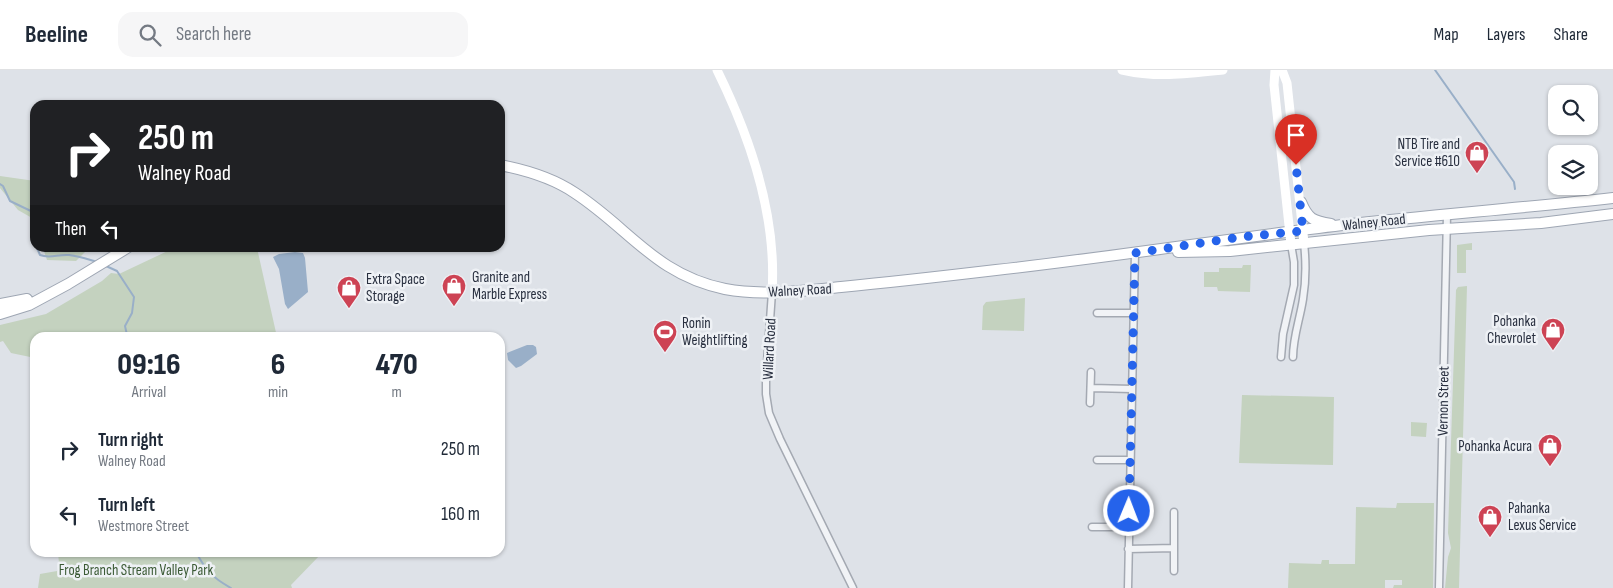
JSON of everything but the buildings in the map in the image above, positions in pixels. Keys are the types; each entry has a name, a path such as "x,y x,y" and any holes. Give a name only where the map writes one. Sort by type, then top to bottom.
{"main road":[{"name":"Walney Road","path":"505,166 546,178 563,186 590,204 658,260 680,274 724,288 772,292 897,282 1135,253 1241,237 1303,231 1340,225 1613,198"},
{"path":"1301,202 1305,212 1311,218 1321,222 1340,225"},
{"name":"Walney Road","path":"1135,253 1230,251 1447,229 1541,223 1613,214"},
{"path":"0,314 29,305 84,275 119,252"},
{"path":"0,304 24,300 54,290"}],"street":[{"name":"Willard Road","path":"716,70 745,136 762,194 772,255 774,269 766,378 769,413 852,588"},
{"path":"1122,70 1164,76 1223,70"},
{"path":"1275,70 1274,85 1294,262 1294,285 1283,334 1281,357"},
{"path":"1282,70 1287,83 1304,243 1305,285 1294,332 1292,357"},
{"name":"Vernon Street","path":"1439,588 1447,215"},
{"path":"1128,588 1135,253"},
{"path":"1097,313 1134,313"},
{"path":"1090,403 1091,372"},
{"path":"1091,388 1132,389"},
{"path":"1097,460 1130,460"},
{"path":"1174,512 1174,571"},
{"path":"1092,527 1129,528"},
{"path":"1128,549 1174,548"}],"green space":[{"path":"0,176 30,180 30,217 18,210 0,188"},
{"path":"1472,243 1472,250 1466,250 1466,273 1457,273 1457,245"},
{"path":"44,252 85,252 76,261 47,260"},
{"path":"166,252 258,252 276,332 30,332 30,357 11,353 3,341 0,342 0,325 46,314 102,281 111,273 119,274"},
{"path":"1243,265 1251,265 1250,292 1218,291 1217,287 1204,287 1204,272 1219,272 1219,268 1242,268"},
{"path":"1467,286 1459,588 1445,588 1448,557 1451,548 1448,533 1456,290 1458,287"},
{"path":"1025,298 1024,331 982,330 983,306 986,302"},
{"path":"1242,395 1334,397 1333,465 1239,463"},
{"path":"1411,422 1427,423 1426,437 1411,436"},
{"path":"1397,503 1434,503 1433,588 1393,588 1394,585 1402,585 1402,580 1385,580 1385,588 1288,588 1289,563 1321,564 1322,560 1329,560 1329,564 1355,564 1356,507 1396,508"},
{"name":"Frog Branch Stream Valley Park","path":"58,557 318,557 291,585 292,588 38,588 40,574 57,571"}],"water":[{"path":"303,253 305,258 308,292 288,309 285,304 279,269 273,257 279,254"},
{"path":"527,345 536,347 537,354 516,368 508,360 507,353"}],"waterway":[{"path":"1435,70 1514,182 1515,189"},
{"path":"0,184 3,186 10,201 30,211"},
{"path":"39,252 40,255 44,256 69,255 97,262"},
{"path":"106,266 117,271 134,297 132,313 125,326 126,332"},
{"path":"199,557 210,573 231,588"}],"place":[{"name":"NTB Tire and Service #610","path":"1477,174"},
{"name":"Granite and Marble Express","path":"454,307"},
{"name":"Extra Space Storage","path":"349,309"},
{"name":"Pohanka Chevrolet","path":"1553,351"},
{"name":"Ronin Weightlifting","path":"665,353"},
{"name":"Pohanka Acura","path":"1550,467"},
{"name":"Pahanka Lexus Service","path":"1490,538"}],"route":[{"path":"1129,511 1135,253 1241,237 1303,231 1296,165"}]}
